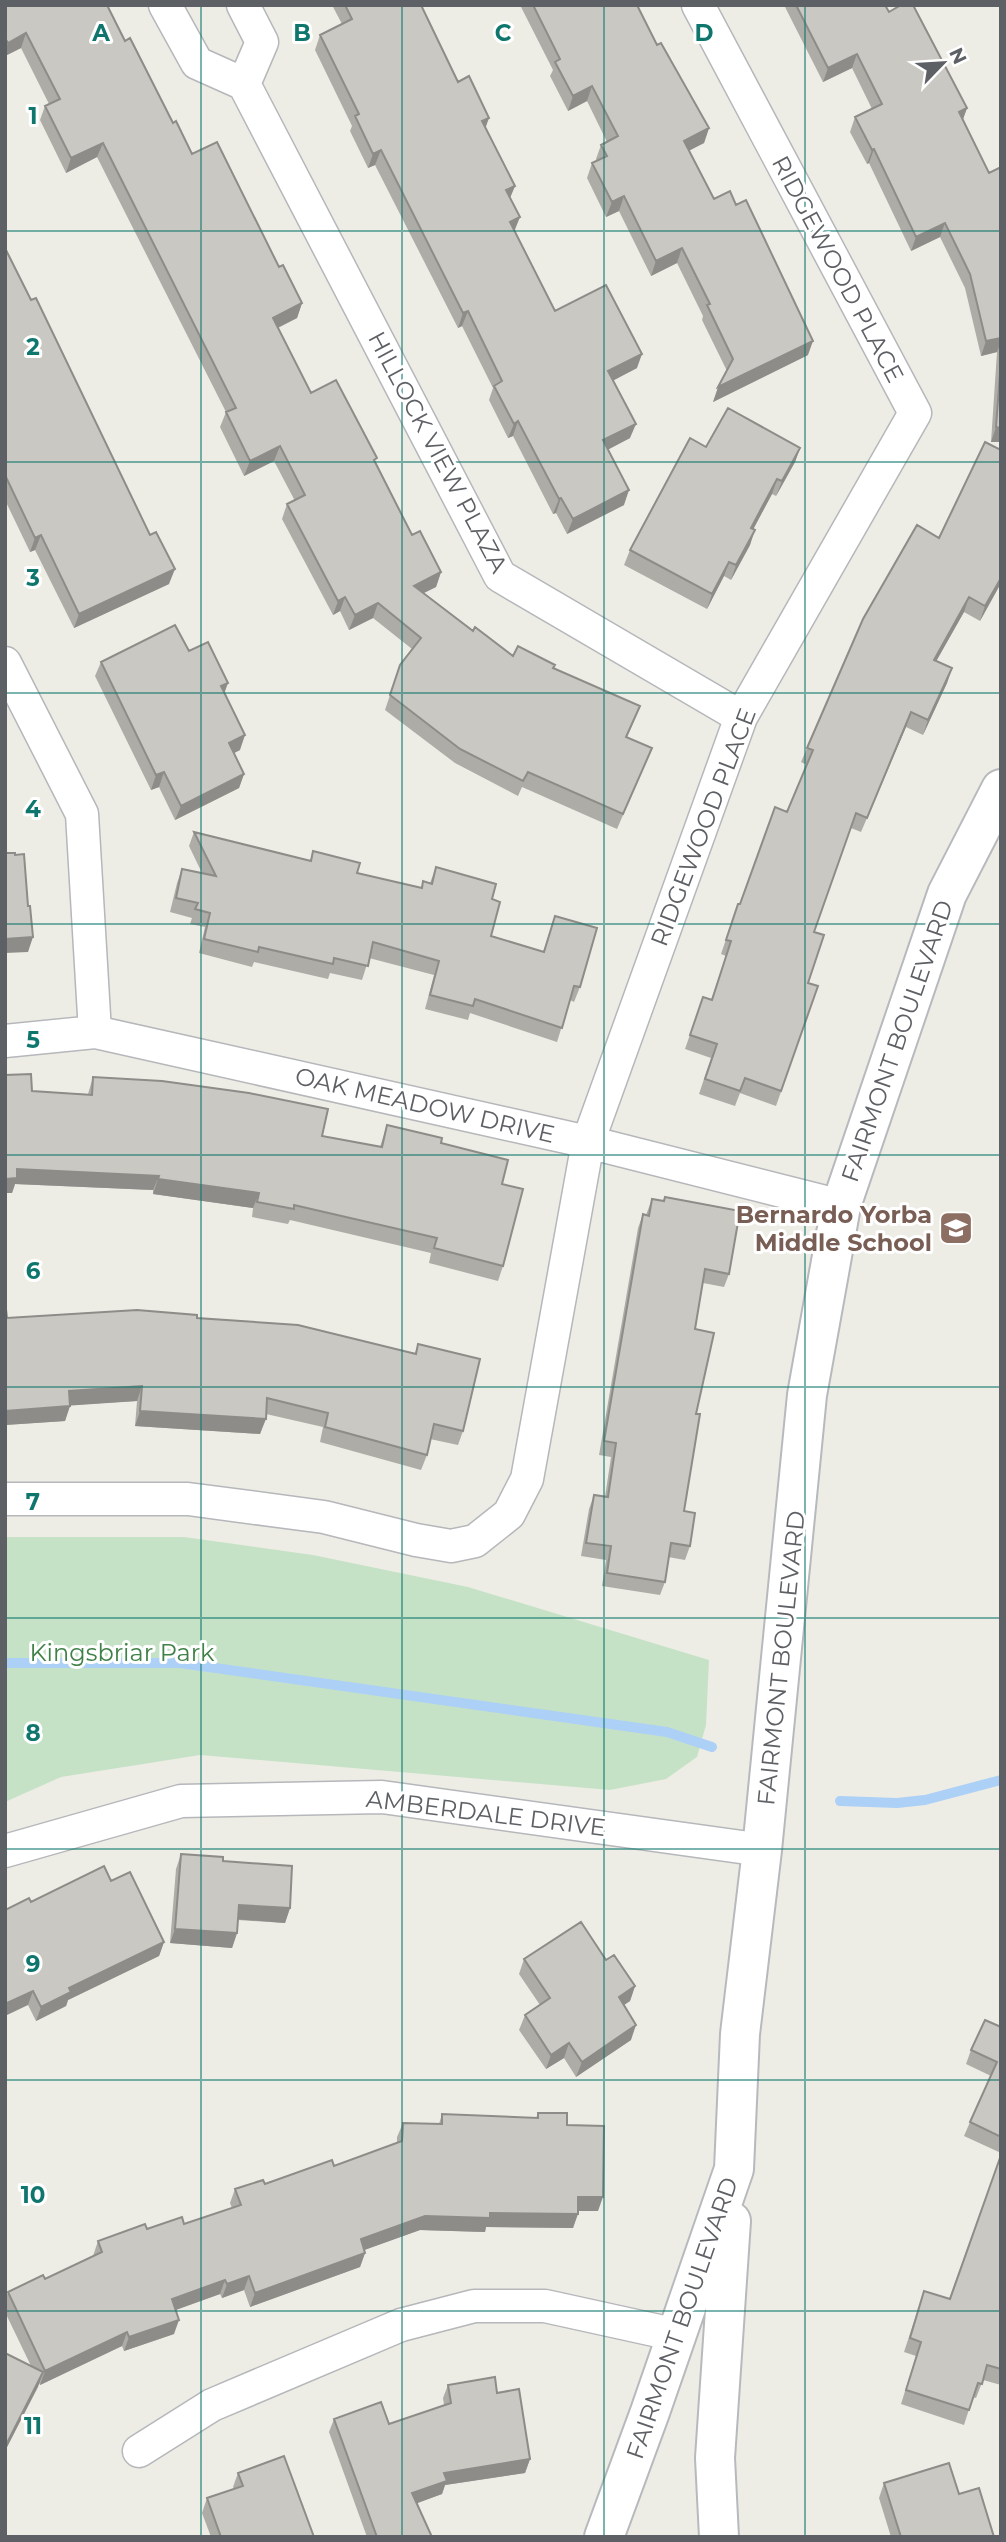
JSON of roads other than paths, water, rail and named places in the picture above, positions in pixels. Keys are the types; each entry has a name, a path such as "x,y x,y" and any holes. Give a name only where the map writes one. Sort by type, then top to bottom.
{"main road":[{"name":"FAIRMONT BOULEVARD","path":"604,2537 734,2169 740,2034 762,1850 807,1395 841,1206 947,894 1001,789"},
{"path":"719,2537 715,2458 734,2169"}],"street":[{"path":"165,5 197,64 244,84 262,42 243,5"},
{"name":"RIDGEWOOD PLACE","path":"5,1499 188,1499 324,1517 451,1546 475,1541 509,1514 527,1479 588,1142 741,717 915,413 698,5"},
{"name":"HILLOCK VIEW PLAZA","path":"244,84 500,576 741,717"},
{"path":"5,663 82,814 95,1032"},
{"name":"OAK MEADOW DRIVE","path":"5,1041 95,1032 588,1142 841,1206"},
{"name":"AMBERDALE DRIVE","path":"5,1851 181,1801 382,1797 762,1850"},
{"path":"139,2451 212,2406 401,2325 474,2306 545,2306 677,2335"}],"waterway":[{"path":"5,1663 180,1663 667,1732 712,1747"},
{"path":"840,1801 897,1803 925,1800 1001,1780"}],"place":[{"name":"Bernardo Yorba Middle School","path":"956,1228"}],"park label":[{"name":"Kingsbriar Park","path":"122,1652"}]}
